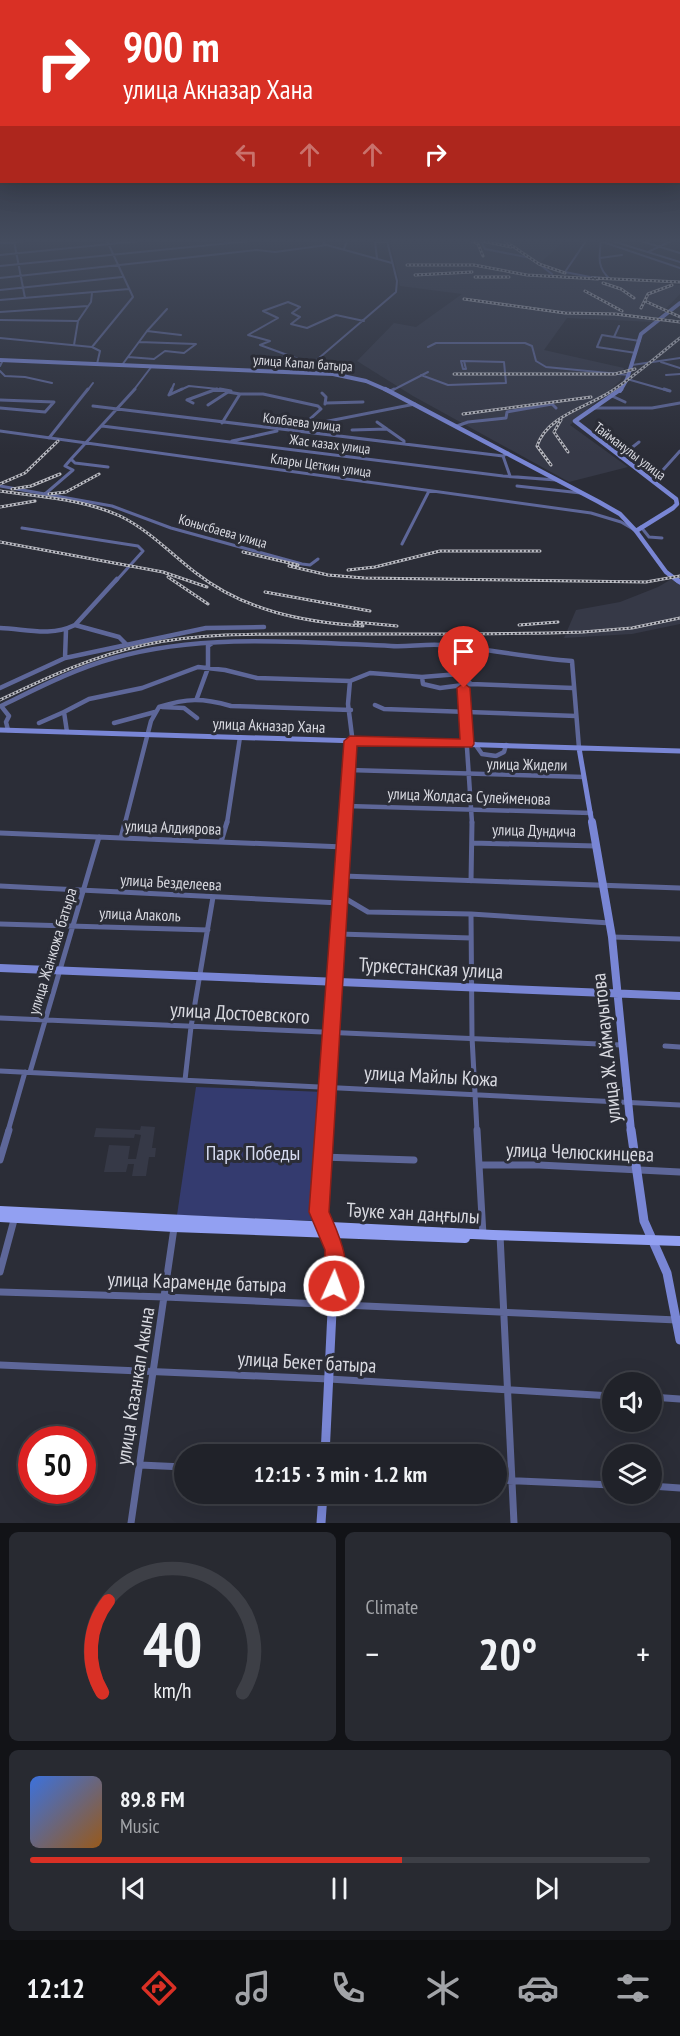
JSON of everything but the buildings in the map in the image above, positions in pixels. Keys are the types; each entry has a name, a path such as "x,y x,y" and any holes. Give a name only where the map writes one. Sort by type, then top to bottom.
{"main road":[{"name":"Тәуке хан даңғылы","path":"0,1211 16,1215 175,1223 680,1243"},
{"name":"Тәуке хан даңғылы","path":"0,1218 16,1215"}],"street":[{"path":"74,345 78,321 84,312"},
{"path":"92,347 121,312"},
{"path":"122,365 164,312"},
{"path":"265,312 278,318 248,335 270,341 260,345 312,364"},
{"path":"293,312 300,317 291,324 307,328 336,315 364,321"},
{"path":"307,373 312,364 374,312"},
{"name":"Тайманулы улица","path":"635,532 677,504 676,499 575,423 577,418 620,391 628,377 641,334 669,312"},
{"path":"0,320 78,321"},
{"path":"614,337 619,326"},
{"path":"147,331 181,335"},
{"path":"636,353 597,347 602,335 640,341"},
{"path":"0,338 92,347 100,351 97,364"},
{"path":"128,357 154,359 165,351 184,353 196,344 139,342"},
{"path":"428,347 436,343 525,344 532,346 536,361 546,367 628,377 670,391"},
{"path":"632,365 680,358"},
{"path":"0,366 2,360"},
{"name":"улица Капал батыра","path":"2,360 307,373 351,377 390,391 620,514 666,572 680,582"},
{"path":"421,375 448,385 506,383 504,362 464,361"},
{"path":"658,361 680,368"},
{"path":"45,494 73,470 65,466 117,409 152,366"},
{"path":"0,371 4,376 25,377 52,383"},
{"path":"390,391 428,372"},
{"path":"666,375 680,374"},
{"path":"49,438 93,383"},
{"path":"174,384 170,396 189,386 240,394 263,394 320,407"},
{"path":"193,403 187,400 218,389"},
{"path":"208,405 231,391"},
{"path":"322,393 326,397 326,404"},
{"path":"222,423 240,394"},
{"path":"612,396 625,402"},
{"path":"0,400 54,402 45,412 0,408"},
{"path":"318,424 310,420 320,407 326,404 363,402"},
{"path":"592,408 656,409 680,403"},
{"path":"229,441 415,404"},
{"path":"458,426 468,422 506,418 507,412 552,404 556,408"},
{"name":"Колбаева улица","path":"93,405 222,423 506,455"},
{"path":"377,422 404,441 404,444"},
{"name":"Жас казах улица","path":"102,426 556,480"},
{"path":"352,430 387,429"},
{"name":"Клары Цеткин улица","path":"0,431 591,513 621,522 635,532"},
{"path":"620,457 639,442"},
{"path":"653,481 680,451"},
{"path":"506,455 510,476"},
{"path":"71,459 75,463 108,467"},
{"name":"Конысбаева улица","path":"0,486 112,507 171,528 302,564 310,565 318,559"},
{"path":"517,486 581,493"},
{"path":"402,544 429,491"},
{"path":"641,527 649,537 662,538"},
{"path":"0,628 55,633 75,625 131,565 142,549 138,546 22,528"},
{"path":"75,625 119,637 126,644"},
{"path":"0,688 65,658 206,628 264,627"},
{"path":"65,658 66,630"},
{"path":"8,730 6,722 9,716 1,706 80,668 157,647 188,643 308,642 403,647 439,645 528,658 572,661 579,748"},
{"path":"197,698 208,668 208,646 214,643"},
{"path":"39,723 99,696 142,688 198,667 225,670 257,678 350,681 370,673 422,677 459,674 471,684"},
{"path":"422,677 425,686 464,688 471,684 573,688"},
{"path":"326,1444 335,1250 332,1238 325,1229 319,1212 321,1157 332,1034 352,736 351,710 348,704 350,681"},
{"path":"464,688 472,809 471,881"},
{"path":"121,838 148,733 159,707 176,700 197,698 231,706 351,710"},
{"path":"375,705 384,709 576,716"},
{"path":"159,707 184,708 197,718"},
{"path":"64,712 67,732"},
{"path":"114,723 133,716 155,712"},
{"name":"улица Акназар Хана","path":"0,730 680,751"},
{"path":"221,842 227,822 240,737"},
{"path":"475,744 482,754 496,756 504,752 506,745"},
{"name":"улица Ж. Аймауытова","path":"579,748 612,937 635,1169 644,1221 667,1273 678,1320 680,1340"},
{"name":"улица Жидели","path":"349,770 584,777"},
{"name":"улица Жолдаса Сулейменова","path":"347,806 591,813"},
{"name":"улица Алдиярова","path":"0,833 344,847"},
{"name":"улица Жанкожа батыра","path":"0,1160 3,1142 45,1019 99,837"},
{"name":"улица Дундича","path":"472,843 596,846"},
{"path":"343,876 680,888"},
{"name":"улица Безделеева","path":"0,886 213,897 341,900 368,912 471,914 610,923"},
{"path":"185,1080 191,1027 213,897"},
{"path":"471,914 474,1094 483,1236"},
{"name":"улица Алаколь","path":"0,924 208,930"},
{"path":"339,934 471,938"},
{"path":"612,937 680,939"},
{"name":"Туркестанская улица","path":"0,968 680,996"},
{"name":"улица Достоевского","path":"0,1018 622,1045"},
{"path":"665,1046 680,1047"},
{"name":"улица Майлы Кожа","path":"0,1071 680,1105"},
{"path":"321,1157 414,1160"},
{"name":"улица Челюскинцева","path":"479,1165 680,1172"},
{"path":"0,1272 16,1215"},
{"name":"улица Казанкап Акына","path":"131,1523 155,1372 175,1223"},
{"path":"500,1237 514,1523"},
{"name":"улица Караменде батыра","path":"0,1293 165,1297 678,1320"},
{"name":"улица Бекет батыра","path":"0,1365 329,1379 602,1396"},
{"path":"662,1398 680,1399"},
{"path":"140,1465 174,1467"},
{"path":"507,1481 602,1485"},
{"path":"662,1487 680,1488"},
{"path":"321,1523 322,1504"}],"shaded area":[{"path":"437,312 663,312 653,322 567,318 544,350 624,368 620,381 570,425 628,467 569,482 413,396 357,361 394,323 416,327"},
{"path":"680,574 680,624 632,634 564,638 576,610 620,602 658,587"},
{"path":"141,1126 155,1127 152,1148 156,1148 155,1157 149,1157 146,1176 132,1176 134,1164 128,1164 126,1172 104,1172 109,1145 130,1146 128,1159 136,1159 141,1135 135,1134 134,1138 94,1137 96,1128 140,1130"}],"green space":[{"name":"Парк Победы","path":"196,1087 324,1092 316,1221 177,1215"}],"railway":[{"path":"558,312 615,314 680,322"},
{"path":"669,312 680,317"},
{"path":"551,465 537,446 549,427 619,386 680,338"},
{"path":"454,374 615,374 635,369"},
{"path":"463,414 591,397"},
{"path":"561,420 554,432 568,452"},
{"path":"0,484 25,473 58,441"},
{"path":"12,489 31,486 60,474"},
{"path":"49,494 66,492 99,474"},
{"path":"0,491 61,499 106,510 141,528 196,573 234,597 275,612 297,617 363,626"},
{"path":"0,507 35,501"},
{"path":"0,542 163,572 207,587"},
{"path":"348,570 375,567 440,551 540,551"},
{"path":"243,552 298,565"},
{"path":"289,566 328,575 364,578 646,582 680,576"},
{"path":"168,577 208,604"},
{"path":"265,592 370,611"},
{"path":"0,700 106,655 144,645 190,638 259,634 583,632 632,628 680,618"},
{"path":"355,622 397,626"},
{"path":"519,625 558,622"}],"route":[{"path":"334,1286 334,1243 319,1212 321,1157 343,876 350,741 467,744 464,688"}]}
